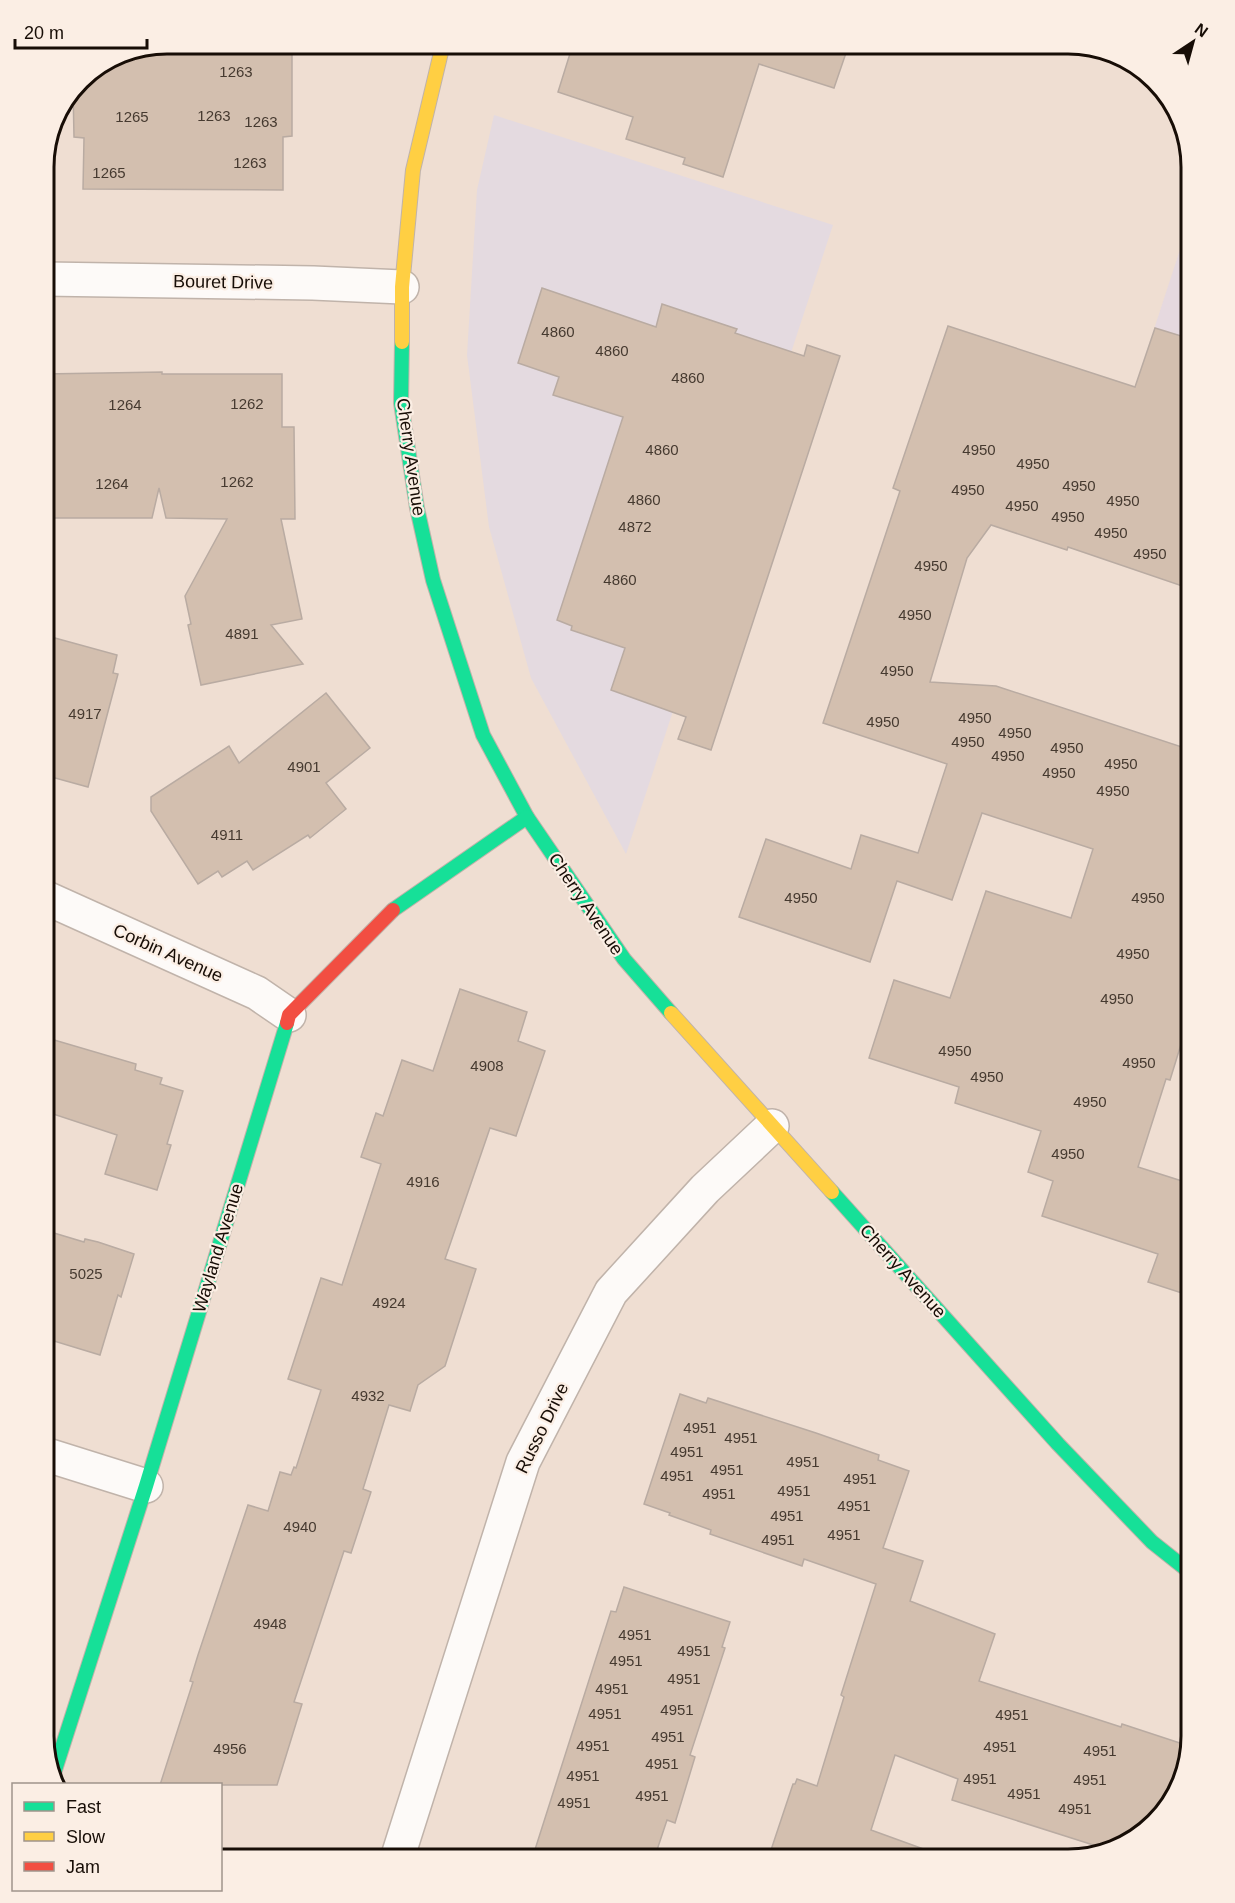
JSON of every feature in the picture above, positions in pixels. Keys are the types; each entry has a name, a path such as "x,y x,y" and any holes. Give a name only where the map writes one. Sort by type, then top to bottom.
{"street":[{"name":"Cherry Avenue","path":"440,54 413,170 402,287 401,403 417,508 433,580 483,735 527,817 624,959 720,1070 1058,1444 1152,1542 1181,1565"},
{"name":"Bouret Drive","path":"54,279 313,283 402,287"},
{"name":"Wayland Avenue","path":"57,1762 146,1486 289,1015 392,911 527,817"},
{"name":"Corbin Avenue","path":"54,902 257,993 289,1015"},
{"name":"Russo Drive","path":"400,1849 523,1462 611,1292 705,1190 772,1126"},
{"path":"54,1457 146,1486"}],"shaded area":[{"path":"494,115 833,225 626,854 531,678 489,527 467,355 477,190"},
{"path":"1181,247 1181,383 1141,369"}],"building":[{"path":"167,54 292,54 292,136 283,137 283,190 83,189 84,138 74,137 73,104 77,98 98,77 130,60"},
{"path":"570,54 846,54 834,88 759,64 723,177 683,164 685,158 626,139 633,117 558,92"},
{"path":"542,288 656,327 662,304 737,329 735,333 804,356 807,345 840,356 711,750 678,739 686,717 611,690 625,648 571,630 572,626 557,620 623,417 553,395 559,377 518,363"},
{"path":"948,326 1135,387 1155,328 1181,336 1181,586 1068,547 1067,550 991,525 967,558 930,682 996,686 1181,747 1181,1044 1170,1080 1166,1079 1138,1167 1181,1181 1181,1293 1148,1282 1158,1254 1042,1216 1053,1181 1028,1172 1041,1131 955,1103 959,1087 869,1058 894,980 950,998 986,891 1071,918 1093,849 982,813 952,900 897,881 870,962 739,917 766,839 851,869 861,835 918,853 947,764 823,723 900,491 893,488"},
{"path":"162,372 162,374 282,374 282,427 294,427 295,519 281,519 302,619 271,625 303,664 201,685 188,625 191,624 185,596 227,519 166,518 159,488 152,518 54,518 54,374"},
{"path":"54,638 117,655 113,673 118,674 88,787 54,778"},
{"path":"326,693 370,748 326,783 346,809 310,838 308,835 253,870 247,861 222,877 218,871 198,884 151,811 151,797 229,746 239,763"},
{"path":"460,989 527,1012 518,1041 545,1051 516,1136 490,1128 445,1259 476,1269 445,1366 418,1385 410,1411 389,1405 363,1489 371,1492 351,1553 344,1551 294,1702 302,1704 277,1785 161,1783 193,1682 190,1681 198,1655 248,1505 268,1511 280,1472 291,1475 294,1467 296,1468 321,1390 288,1379 321,1278 342,1285 381,1164 361,1157 376,1113 383,1116 402,1060 433,1071"},
{"path":"54,1040 136,1064 135,1070 162,1078 160,1084 183,1091 167,1144 171,1145 157,1190 105,1174 117,1135 54,1114"},
{"path":"54,1233 84,1242 85,1239 98,1242 134,1254 121,1297 118,1295 100,1355 54,1341"},
{"path":"680,1394 706,1403 708,1398 816,1433 879,1455 878,1460 909,1471 883,1548 923,1561 910,1601 995,1634 979,1681 1121,1727 1122,1724 1181,1743 1177,1765 1166,1793 1158,1805 1137,1826 1125,1834 1095,1845 952,1800 958,1779 895,1755 871,1830 923,1849 771,1849 793,1784 797,1779 817,1786 844,1697 841,1695 876,1584 804,1559 802,1566 710,1534 711,1530 644,1504"},
{"path":"624,1587 730,1622 722,1647 725,1648 690,1755 695,1757 675,1823 667,1820 657,1849 535,1849 611,1611 616,1612"}],"traffic: fast":[{"path":"402,342 401,403 417,508 433,580 483,735 527,817 624,959 671,1013"},
{"path":"393,910 527,817"},
{"path":"57,1762 146,1486 287,1023"},
{"path":"832,1192 1058,1444 1152,1542 1181,1565"}],"traffic: slow":[{"path":"402,342 402,287 413,170 441,54"},
{"path":"671,1013 832,1192"}],"traffic: jam":[{"path":"287,1023 289,1015 393,910"}]}
